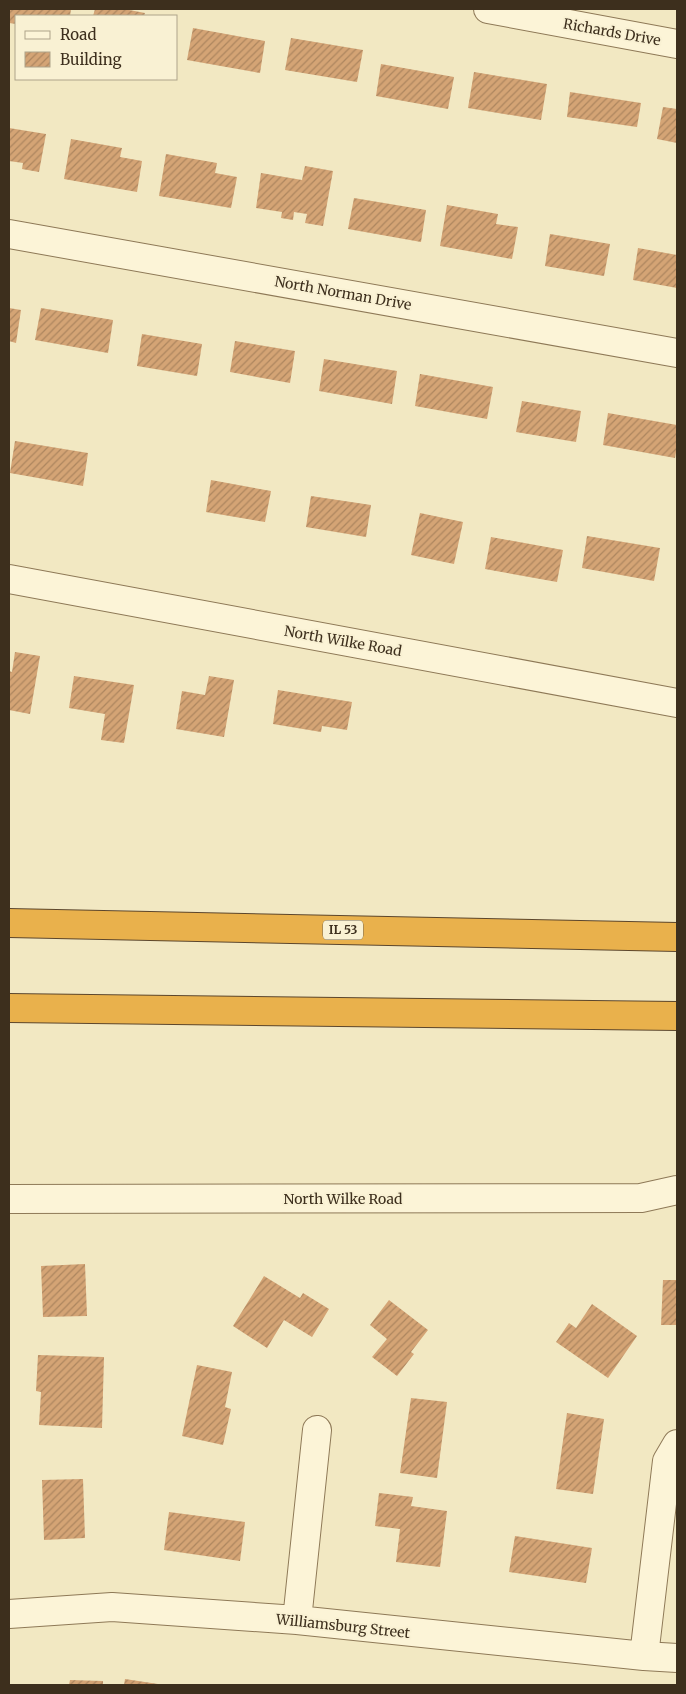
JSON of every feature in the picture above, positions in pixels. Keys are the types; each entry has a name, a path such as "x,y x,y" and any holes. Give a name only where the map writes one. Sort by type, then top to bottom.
{"highway":[{"name":"IL 53","path":"9,923 677,937"},
{"path":"9,1008 677,1016"}],"street":[{"name":"Richards Drive","path":"488,9 677,44"},
{"name":"North Norman Drive","path":"9,234 677,353"},
{"name":"North Wilke Road","path":"9,579 677,702"},
{"name":"North Wilke Road","path":"9,1200 641,1198 677,1190"},
{"path":"297,1620 317,1430"},
{"path":"644,1656 667,1461 677,1444"},
{"name":"Williamsburg Street","path":"9,1614 112,1608 297,1620 677,1658"}],"building":[{"path":"9,9 71,9 70,15 15,15 15,24 9,23"},
{"path":"95,9 124,9 145,13 144,15 93,15"},
{"path":"193,28 265,41 260,73 187,60"},
{"path":"291,38 363,50 357,82 285,70"},
{"path":"381,64 454,77 448,109 376,96"},
{"path":"474,72 547,84 541,120 468,108"},
{"path":"570,92 641,103 637,127 567,117"},
{"path":"663,107 677,109 677,143 657,139"},
{"path":"9,128 46,134 39,172 22,169 23,163 9,161"},
{"path":"71,139 122,148 120,157 142,161 137,192 64,179"},
{"path":"166,154 217,163 215,173 237,177 231,208 159,196"},
{"path":"305,166 333,171 323,226 305,223 307,214 294,212 293,220 281,218 282,212 256,208 261,173 302,180"},
{"path":"354,198 426,210 421,242 348,229"},
{"path":"447,205 498,214 496,224 518,227 512,259 440,246"},
{"path":"550,234 610,244 604,276 545,266"},
{"path":"638,248 677,255 677,288 633,280"},
{"path":"9,308 21,310 16,343 9,341"},
{"path":"41,308 113,320 108,353 35,340"},
{"path":"142,334 202,344 197,376 137,366"},
{"path":"235,341 295,351 290,383 230,372"},
{"path":"324,359 397,371 392,404 319,391"},
{"path":"420,374 493,387 487,419 415,406"},
{"path":"522,401 581,411 576,442 516,432"},
{"path":"608,413 677,425 675,458 603,445"},
{"path":"15,441 88,453 83,486 10,473"},
{"path":"211,480 271,491 265,522 206,512"},
{"path":"311,496 371,505 366,537 306,527"},
{"path":"420,513 463,522 454,564 411,555"},
{"path":"587,536 660,548 654,581 582,568"},
{"path":"491,537 563,550 557,582 485,569"},
{"path":"15,652 40,656 30,714 9,710 9,671 12,672"},
{"path":"74,676 134,685 124,743 101,740 105,714 69,708"},
{"path":"209,676 234,680 224,737 176,729 182,691 205,695"},
{"path":"278,690 352,702 347,730 322,726 321,732 273,724"},
{"path":"85,1264 87,1316 43,1317 41,1266"},
{"path":"264,1276 300,1298 303,1293 329,1309 312,1337 284,1320 267,1348 233,1326"},
{"path":"663,1280 677,1280 677,1325 661,1325"},
{"path":"389,1300 428,1330 411,1352 414,1354 397,1376 372,1357 387,1339 370,1325"},
{"path":"592,1304 637,1336 608,1378 556,1342 569,1323 576,1328"},
{"path":"38,1355 104,1357 102,1428 39,1425 41,1392 36,1391"},
{"path":"197,1365 232,1372 225,1407 231,1409 223,1445 182,1436"},
{"path":"411,1398 447,1402 437,1478 400,1473"},
{"path":"567,1413 604,1419 593,1494 556,1489"},
{"path":"83,1479 85,1538 44,1540 42,1480"},
{"path":"379,1493 413,1497 411,1506 447,1511 440,1567 396,1562 400,1529 375,1526"},
{"path":"169,1512 245,1522 240,1561 164,1550"},
{"path":"515,1536 592,1548 586,1583 509,1572"},
{"path":"125,1679 158,1684 158,1685 124,1685"},
{"path":"70,1680 103,1681 103,1685 69,1685"}]}
